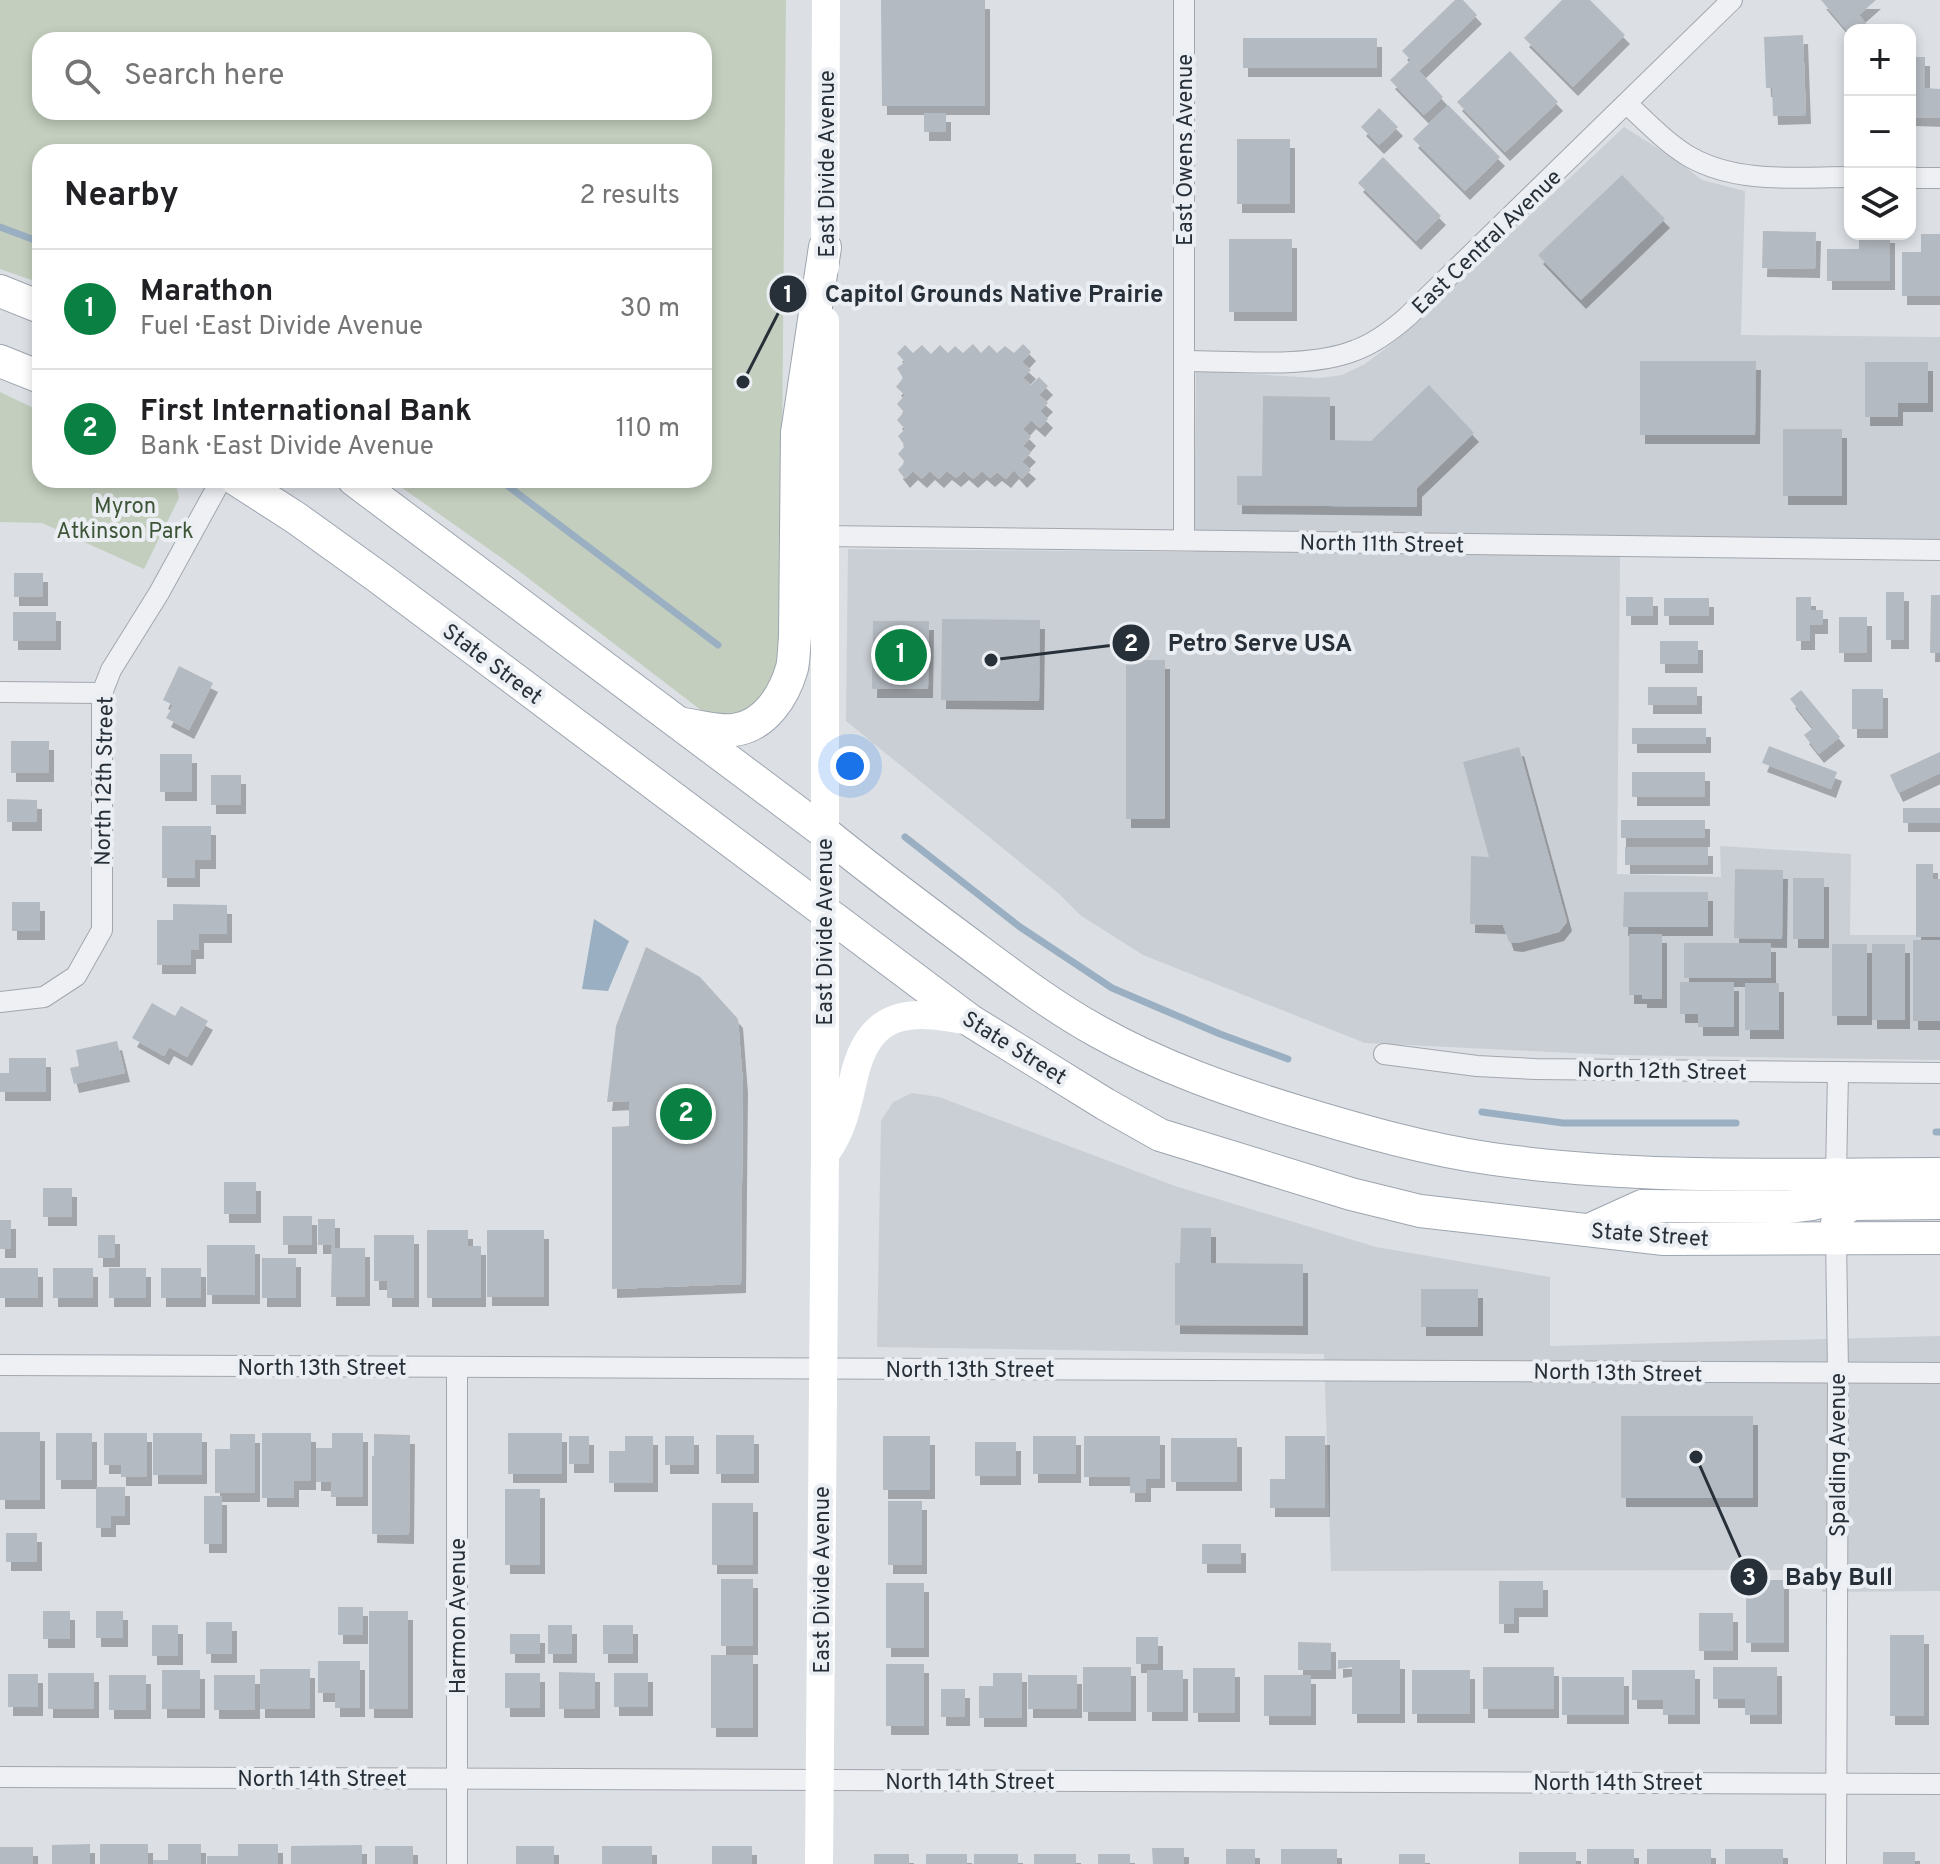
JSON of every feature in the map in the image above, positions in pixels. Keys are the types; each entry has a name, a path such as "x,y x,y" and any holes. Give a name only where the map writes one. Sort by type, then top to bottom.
{"main road":[{"path":"679,723 735,730 753,724 781,696 792,667 797,433 825,247"},
{"path":"0,291 32,304"},
{"path":"0,361 32,374"},
{"name":"State Street","path":"249,488 378,577 971,1021 1160,1135 1351,1194 1420,1211 1664,1239 1940,1238"},
{"path":"365,488 1016,979 1097,1031 1163,1064 1236,1093 1368,1131 1503,1160 1649,1172 1940,1174"},
{"path":"1589,1230 1642,1206 1787,1207 1812,1204 1824,1201 1832,1190 1836,1174"},
{"path":"1836,1238 1838,1216 1853,1204 1940,1203"}],"street":[{"name":"East Divide Avenue","path":"819,1864 825,1154 826,0"},
{"name":"East Owens Avenue","path":"1184,0 1184,540"},
{"name":"East Central Avenue","path":"1184,361 1314,361 1356,350 1384,336 1732,0"},
{"path":"1627,104 1675,147 1719,170 1762,176 1844,177"},
{"path":"1916,178 1940,178"},
{"name":"North 12th Street","path":"0,1002 44,997 76,976 102,930 102,693 111,670 159,593 217,488"},
{"name":"North 11th Street","path":"824,536 1940,550"},
{"path":"0,692 102,693"},
{"path":"825,1154 842,1126 862,1049 884,1023 917,1014 971,1021"},
{"name":"North 12th Street","path":"1384,1054 1505,1068 1940,1073"},
{"path":"1836,1174 1838,1072"},
{"name":"Spalding Avenue","path":"1836,1238 1836,1864"},
{"name":"North 13th Street","path":"0,1365 1940,1373"},
{"name":"Harmon Avenue","path":"457,1368 457,1864"},
{"name":"North 14th Street","path":"0,1777 1940,1784"}],"shaded area":[{"path":"1624,127 1702,180 1745,191 1741,335 1940,337 1940,560 1620,556 1617,874 1721,877 1720,846 1851,854 1850,935 1940,935 1940,1060 1615,1055 1365,1043 1143,955 1080,915 1058,893 846,721 848,549 1194,552 1196,371 1320,378 1342,375 1365,364 1398,339"},
{"path":"912,1093 939,1097 1175,1186 1376,1247 1550,1277 1550,1346 1940,1336 1940,1591 1822,1592 1823,1570 1331,1571 1324,1354 877,1347 881,1121 893,1102"}],"green space":[{"path":"0,0 786,0 780,680 748,720 710,717 503,559 402,488 712,488 712,144 32,144 32,280 0,269"},
{"name":"Myron Atkinson Park","path":"0,392 32,407 32,488 177,488 179,498 144,569 42,523 0,522"}],"water":[{"path":"594,919 629,941 608,991 582,989"}],"building":[{"path":"881,0 985,0 985,106 882,106"},
{"path":"1455,0 1463,0 1477,15 1419,71 1443,97 1424,115 1390,80 1411,60 1402,51"},
{"path":"1562,0 1590,0 1625,35 1573,87 1524,38"},
{"path":"1821,0 1876,0 1859,15 1866,24 1844,24 1844,27"},
{"path":"1803,35 1806,115 1773,116 1772,88 1766,88 1764,37"},
{"path":"1243,38 1377,38 1377,68 1243,68"},
{"path":"1510,51 1558,102 1505,152 1457,102"},
{"path":"1916,57 1925,57 1925,88 1940,89 1940,118 1916,117"},
{"path":"1448,105 1500,157 1465,191 1413,139"},
{"path":"1379,108 1398,127 1379,145 1361,127"},
{"path":"924,113 946,113 946,132 924,132"},
{"path":"1237,139 1290,139 1290,204 1237,204"},
{"path":"1383,157 1441,216 1416,241 1358,183"},
{"path":"1622,175 1665,219 1581,300 1538,255"},
{"path":"1763,231 1816,232 1815,269 1762,268"},
{"path":"1921,234 1940,234 1940,296 1902,296 1902,252 1921,252"},
{"path":"1229,239 1292,239 1292,312 1229,312"},
{"path":"1859,240 1890,240 1890,281 1827,281 1827,249 1859,249"},
{"path":"973,344 981,353 989,345 997,353 1005,346 1014,353 1023,344 1031,352 1022,362 1031,370 1023,378 1031,385 1039,377 1048,386 1039,395 1048,403 1040,411 1048,419 1040,428 1031,420 1023,429 1031,437 1023,446 1031,453 1022,462 1031,470 1022,479 1014,470 1006,479 997,472 990,478 982,471 973,479 964,471 956,478 947,471 939,479 930,471 922,479 913,471 905,479 898,470 905,462 898,454 905,446 898,436 905,429 897,420 904,412 897,404 905,395 896,387 903,378 897,368 905,362 897,353 905,345 913,353 922,345 931,354 940,345 948,353 955,346 963,353"},
{"path":"1640,361 1756,361 1755,435 1640,435"},
{"path":"1865,362 1928,362 1928,403 1898,403 1898,417 1865,417"},
{"path":"1429,385 1474,433 1417,488 1417,507 1237,505 1237,476 1262,476 1263,396 1330,397 1330,440 1371,441"},
{"path":"1783,429 1842,429 1842,496 1783,496"},
{"path":"14,573 43,573 43,597 14,597"},
{"path":"1886,592 1904,592 1904,640 1886,640"},
{"path":"1931,595 1940,595 1940,653 1930,653"},
{"path":"1626,597 1653,597 1653,616 1626,616"},
{"path":"1796,597 1811,597 1811,610 1823,610 1823,625 1810,625 1810,641 1796,641"},
{"path":"1664,598 1709,598 1709,616 1664,616"},
{"path":"13,612 56,612 56,641 13,641"},
{"path":"1839,617 1867,617 1867,653 1839,653"},
{"path":"942,619 1040,620 1039,701 941,700"},
{"path":"873,621 929,621 928,689 872,689"},
{"path":"1660,641 1698,641 1698,664 1660,664"},
{"path":"1126,660 1165,660 1165,819 1126,819"},
{"path":"179,666 213,683 189,730 166,718 173,705 163,700"},
{"path":"1648,687 1697,687 1697,705 1648,705"},
{"path":"1852,689 1883,689 1883,729 1852,729"},
{"path":"1801,690 1840,737 1819,754 1804,735 1813,728 1790,699"},
{"path":"1632,728 1706,728 1706,744 1632,744"},
{"path":"11,741 49,741 49,773 11,773"},
{"path":"1769,746 1837,772 1831,789 1762,763"},
{"path":"1519,747 1567,922 1559,932 1518,943 1509,942 1503,925 1470,924 1471,856 1489,857 1463,762"},
{"path":"1940,752 1940,773 1898,793 1890,775"},
{"path":"160,754 192,754 192,792 160,792"},
{"path":"1632,772 1705,772 1705,797 1632,797"},
{"path":"211,775 241,775 241,805 211,805"},
{"path":"7,799 37,800 37,822 7,822"},
{"path":"1903,808 1940,808 1940,823 1903,823"},
{"path":"1621,820 1705,820 1705,838 1621,838"},
{"path":"162,826 211,826 211,860 195,860 195,878 162,878"},
{"path":"1625,847 1708,847 1708,865 1625,865"},
{"path":"1916,864 1933,864 1933,879 1940,879 1940,937 1916,937"},
{"path":"1735,869 1783,870 1782,939 1734,938"},
{"path":"1793,878 1824,878 1824,939 1793,939"},
{"path":"1624,892 1708,892 1708,927 1623,927"},
{"path":"12,902 40,902 40,931 12,931"},
{"path":"173,904 227,905 227,934 199,934 199,950 191,950 191,965 157,965 157,920 173,920"},
{"path":"1629,934 1662,934 1662,999 1642,999 1642,995 1629,995"},
{"path":"1913,940 1940,940 1940,1021 1913,1021"},
{"path":"1684,943 1771,943 1771,978 1684,978"},
{"path":"1832,944 1867,944 1867,1016 1832,1016"},
{"path":"1872,944 1905,944 1905,1020 1872,1020"},
{"path":"646,947 700,977 738,1019 743,1084 741,1284 612,1289 612,1127 629,1126 629,1101 607,1102 616,1026"},
{"path":"1680,982 1734,982 1734,1027 1698,1027 1698,1014 1680,1014"},
{"path":"1745,983 1779,983 1779,1030 1745,1030"},
{"path":"152,1003 175,1016 181,1006 208,1021 187,1057 169,1047 164,1056 132,1038"},
{"path":"117,1041 125,1073 74,1084 70,1068 79,1066 76,1050"},
{"path":"9,1058 46,1058 46,1092 0,1092 0,1073 9,1073"},
{"path":"224,1182 256,1182 256,1214 224,1214"},
{"path":"43,1188 72,1188 72,1217 43,1217"},
{"path":"283,1216 312,1216 312,1245 283,1245"},
{"path":"318,1219 335,1219 335,1248 365,1248 365,1297 331,1297 332,1245 318,1245"},
{"path":"0,1220 11,1220 11,1249 0,1249"},
{"path":"1181,1228 1211,1228 1211,1263 1303,1264 1303,1326 1175,1325 1175,1263 1180,1263"},
{"path":"427,1230 468,1230 468,1246 481,1246 481,1298 427,1298"},
{"path":"487,1230 544,1230 544,1297 487,1297"},
{"path":"98,1235 115,1235 115,1258 98,1258"},
{"path":"374,1235 414,1235 414,1298 387,1298 387,1281 374,1281"},
{"path":"207,1245 255,1245 255,1295 207,1295"},
{"path":"262,1258 296,1258 296,1298 262,1298"},
{"path":"0,1268 38,1268 38,1298 0,1298"},
{"path":"53,1268 93,1268 93,1298 53,1298"},
{"path":"109,1268 146,1268 146,1298 109,1298"},
{"path":"161,1268 201,1268 201,1298 161,1298"},
{"path":"1421,1289 1478,1289 1478,1327 1421,1327"},
{"path":"1621,1416 1753,1416 1753,1498 1621,1498"},
{"path":"0,1432 40,1432 40,1500 0,1500"},
{"path":"56,1433 92,1433 92,1480 56,1480"},
{"path":"104,1433 147,1433 147,1477 121,1477 121,1465 104,1465"},
{"path":"153,1433 202,1433 202,1475 153,1475"},
{"path":"262,1433 311,1433 311,1481 294,1481 294,1498 262,1498"},
{"path":"332,1433 363,1433 363,1497 331,1497 331,1482 316,1482 316,1448 332,1448"},
{"path":"508,1433 562,1433 562,1474 508,1474"},
{"path":"230,1434 255,1434 255,1493 215,1493 215,1449 230,1449"},
{"path":"374,1434 410,1435 409,1535 372,1534"},
{"path":"716,1435 754,1435 754,1474 716,1474"},
{"path":"569,1436 589,1436 589,1464 569,1464"},
{"path":"625,1436 653,1436 653,1483 609,1483 609,1451 625,1451"},
{"path":"665,1436 694,1436 694,1465 665,1465"},
{"path":"883,1436 930,1436 930,1490 883,1490"},
{"path":"1033,1436 1076,1436 1076,1474 1033,1474"},
{"path":"1084,1436 1160,1436 1160,1479 1146,1479 1146,1493 1130,1493 1130,1477 1084,1477"},
{"path":"1285,1436 1325,1436 1325,1508 1270,1508 1270,1479 1285,1479"},
{"path":"1171,1438 1237,1438 1237,1482 1171,1482"},
{"path":"975,1442 1016,1442 1016,1476 975,1476"},
{"path":"96,1487 125,1487 125,1516 111,1516 111,1528 96,1528"},
{"path":"505,1489 540,1489 540,1565 505,1565"},
{"path":"204,1496 222,1496 222,1544 204,1544"},
{"path":"888,1501 922,1501 922,1565 888,1565"},
{"path":"712,1503 753,1503 753,1565 712,1565"},
{"path":"6,1533 37,1533 37,1562 6,1562"},
{"path":"1202,1544 1241,1544 1241,1564 1202,1564"},
{"path":"721,1579 753,1579 753,1646 721,1646"},
{"path":"1746,1580 1784,1580 1784,1643 1746,1643"},
{"path":"1499,1581 1543,1581 1543,1608 1514,1608 1514,1624 1499,1624"},
{"path":"886,1583 924,1583 924,1648 886,1648"},
{"path":"338,1607 363,1607 363,1635 338,1635"},
{"path":"43,1611 70,1611 70,1639 43,1639"},
{"path":"96,1611 123,1611 123,1638 96,1638"},
{"path":"369,1611 408,1611 408,1709 369,1709"},
{"path":"1699,1613 1733,1613 1733,1651 1699,1651"},
{"path":"206,1622 232,1622 232,1654 206,1654"},
{"path":"152,1625 178,1625 178,1656 152,1656"},
{"path":"548,1625 572,1625 572,1654 548,1654"},
{"path":"603,1625 633,1625 633,1654 603,1654"},
{"path":"510,1634 540,1634 540,1654 510,1654"},
{"path":"1890,1635 1924,1635 1924,1716 1890,1716"},
{"path":"1136,1637 1158,1637 1158,1664 1136,1664"},
{"path":"1298,1642 1331,1643 1331,1670 1298,1670"},
{"path":"711,1655 753,1655 753,1728 711,1728"},
{"path":"1338,1660 1400,1660 1400,1714 1352,1714 1352,1667 1338,1669"},
{"path":"318,1661 360,1661 360,1708 335,1708 335,1693 318,1693"},
{"path":"886,1664 924,1664 924,1726 886,1726"},
{"path":"1083,1667 1131,1667 1131,1712 1083,1712"},
{"path":"1483,1667 1554,1667 1554,1709 1483,1709"},
{"path":"1713,1667 1777,1667 1777,1715 1745,1715 1745,1699 1713,1699"},
{"path":"1193,1668 1235,1668 1235,1713 1193,1713"},
{"path":"260,1669 310,1669 310,1709 260,1709"},
{"path":"162,1670 200,1670 200,1709 162,1709"},
{"path":"1147,1670 1183,1670 1183,1712 1147,1712"},
{"path":"1412,1670 1470,1670 1470,1714 1412,1714"},
{"path":"1632,1670 1695,1670 1695,1715 1663,1715 1663,1700 1632,1700"},
{"path":"559,1672 595,1673 595,1709 559,1709"},
{"path":"48,1673 94,1673 94,1709 48,1709"},
{"path":"505,1673 540,1673 540,1708 505,1708"},
{"path":"614,1673 648,1673 648,1707 614,1707"},
{"path":"993,1673 1022,1673 1022,1718 979,1718 979,1686 993,1686"},
{"path":"8,1674 38,1674 38,1707 8,1707"},
{"path":"109,1675 146,1675 146,1710 109,1710"},
{"path":"214,1675 255,1675 255,1710 214,1710"},
{"path":"1028,1675 1077,1675 1077,1709 1028,1709"},
{"path":"1264,1675 1311,1675 1311,1716 1264,1716"},
{"path":"1562,1677 1624,1677 1624,1715 1562,1715"},
{"path":"941,1689 965,1689 965,1717 941,1717"},
{"path":"90,1844 90,1864 52,1864 52,1845"},
{"path":"100,1844 148,1844 148,1864 100,1864"},
{"path":"168,1844 201,1844 201,1864 153,1864 153,1860 168,1860"},
{"path":"238,1844 278,1844 278,1864 207,1864 207,1856 238,1856"},
{"path":"362,1845 362,1864 291,1864 291,1846"},
{"path":"375,1846 413,1846 413,1864 375,1864"},
{"path":"516,1846 554,1846 554,1864 516,1864"},
{"path":"602,1846 652,1846 652,1864 602,1864"},
{"path":"712,1846 752,1846 752,1864 712,1864"},
{"path":"0,1847 33,1847 33,1864 0,1864"},
{"path":"1152,1848 1184,1848 1184,1864 1153,1864"},
{"path":"1226,1849 1255,1849 1255,1864 1226,1864"},
{"path":"1281,1849 1337,1849 1337,1864 1281,1864"},
{"path":"1587,1849 1634,1849 1634,1864 1587,1864"},
{"path":"1647,1849 1711,1849 1711,1864 1647,1864"},
{"path":"1725,1849 1783,1849 1783,1864 1725,1864"},
{"path":"1519,1852 1576,1852 1576,1864 1519,1864"},
{"path":"1883,1852 1915,1852 1915,1864 1883,1864"},
{"path":"874,1854 909,1854 909,1864 874,1864"},
{"path":"926,1854 967,1854 967,1864 926,1864"},
{"path":"974,1854 1018,1854 1018,1864 974,1864"},
{"path":"1034,1854 1076,1854 1076,1864 1034,1864"},
{"path":"1098,1854 1130,1854 1130,1864 1098,1864"},
{"path":"1399,1854 1425,1854 1425,1864 1399,1864"}],"waterway":[{"path":"0,227 32,239"},
{"path":"511,488 718,645"},
{"path":"905,837 1020,927 1112,988 1288,1059"},
{"path":"1482,1112 1563,1123 1736,1123"}],"place":[{"name":"Capitol Grounds Native Prairie","path":"743,382"},
{"name":"Marathon","path":"901,655"},
{"name":"Petro Serve USA","path":"991,660"},
{"name":"First International Bank","path":"686,1114"},
{"name":"Baby Bull","path":"1696,1457"}]}
